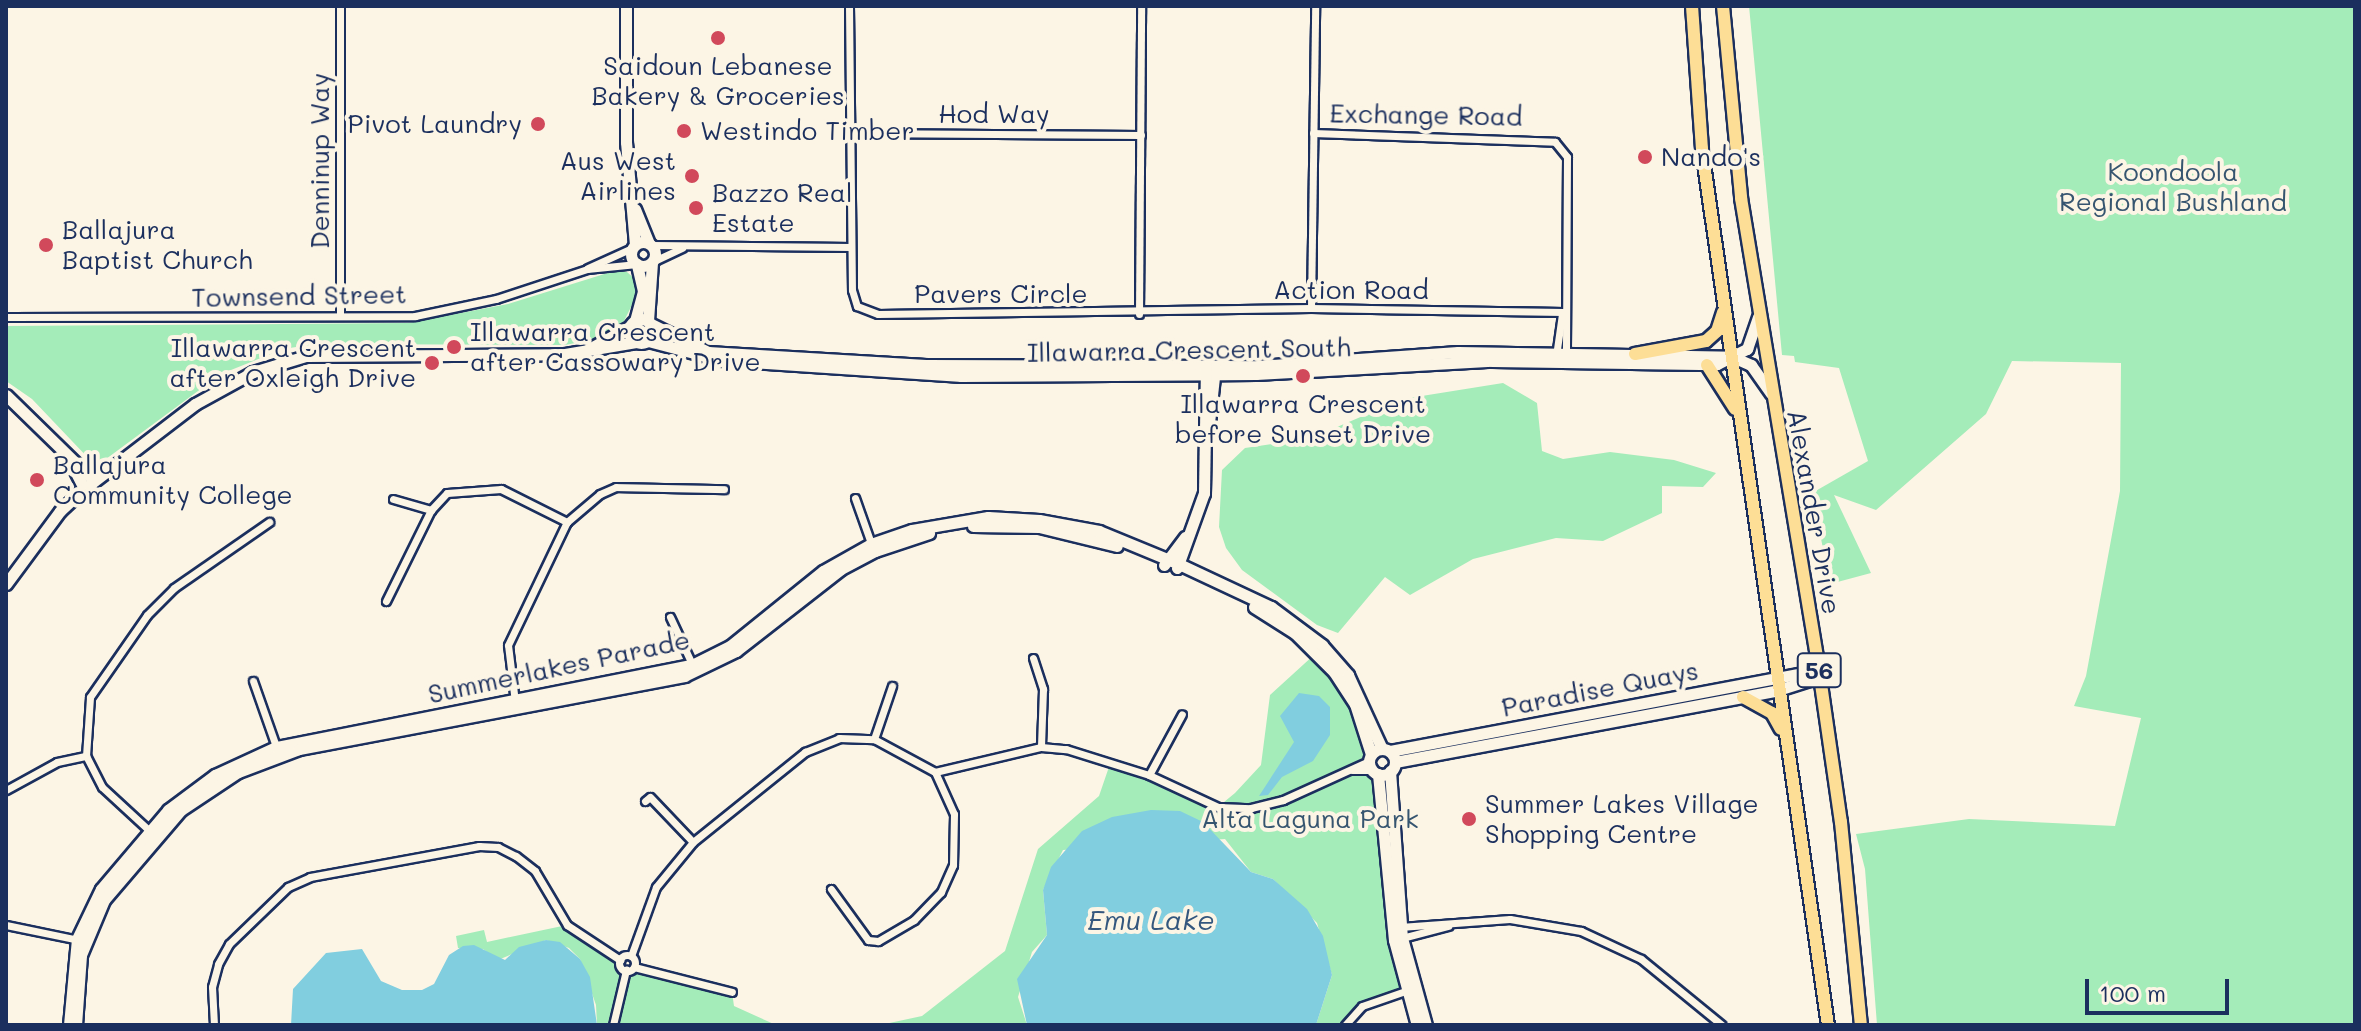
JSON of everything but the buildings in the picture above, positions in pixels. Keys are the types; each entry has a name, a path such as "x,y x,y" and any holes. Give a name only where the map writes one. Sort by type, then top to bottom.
{"main road":[{"name":"56","path":"1690,6 1702,150 1828,1025"},
{"name":"Alexander Drive","path":"1723,6 1734,145 1758,317 1841,822 1861,1025"},
{"path":"1635,354 1706,341 1720,325 1725,301"},
{"path":"1707,365 1732,400 1743,431"},
{"path":"1743,697 1772,713 1785,735"}],"street":[{"name":"Denninup Way","path":"340,6 340,316"},
{"path":"626,6 626,142 635,208 634,247 643,291 642,341"},
{"name":"Pavers Circle","path":"849,6 851,247 857,306 878,314 1139,314"},
{"path":"1139,314 1141,6"},
{"path":"1311,308 1315,6"},
{"name":"Hod Way","path":"848,133 1141,135"},
{"name":"Exchange Road","path":"1313,133 1555,142 1567,157 1561,357"},
{"path":"635,208 650,244 653,262 641,323 642,341"},
{"path":"634,247 650,244 684,248 851,247"},
{"name":"Townsend Street","path":"6,317 415,316 496,299 587,269 634,247"},
{"path":"637,264 653,262 684,248"},
{"name":"Townsend Street","path":"587,269 637,264"},
{"name":"Action Road","path":"1139,314 1311,308 1563,312"},
{"path":"1733,357 1749,346 1758,317"},
{"name":"Illawarra Crescent South","path":"585,351 641,323 675,341 720,353 926,365 1211,371"},
{"name":"Illawarra Crescent South","path":"6,584 60,511 84,489 229,382 281,362 335,354 585,351 642,341 721,360 961,376 1211,371 1635,354 1733,357"},
{"name":"Illawarra Crescent South","path":"1561,357 1707,365 1733,357"},
{"path":"1733,357 1751,365 1771,394"},
{"path":"1177,567 1185,537 1204,493 1211,371"},
{"path":"6,395 71,463 94,481"},
{"path":"71,463 84,489"},
{"path":"515,705 508,645 567,522 600,494 616,487 724,489"},
{"path":"386,601 431,510 447,493 501,489 567,522"},
{"path":"855,498 873,548"},
{"path":"393,499 431,510"},
{"name":"Summerlakes Parade","path":"69,1025 81,940 101,889 195,788 277,751 694,668 730,646 823,571 873,548 957,521 1019,517 1099,531 1260,610 1310,646 1350,695 1381,762 1398,933 1417,1025"},
{"path":"152,833 102,787 86,756 90,697 147,615 174,588 269,522"},
{"path":"1165,562 1185,537"},
{"path":"670,617 694,668"},
{"path":"1033,658 1043,689 1041,747"},
{"name":"Paradise Quays","path":"935,772 1041,747 1096,756 1149,775 1218,807 1251,808 1283,800 1346,770 1776,676 1819,674"},
{"name":"Paradise Quays","path":"1485,740 1743,697 1778,690 1819,674"},
{"path":"253,681 277,751"},
{"path":"874,739 892,686"},
{"path":"1149,775 1182,714"},
{"path":"613,1025 631,956 656,887 693,842 805,752 839,738 874,739 935,772 954,814 953,865 941,892 914,920 878,941 868,940 831,889"},
{"path":"6,790 57,762 86,756"},
{"path":"645,801 650,797 693,842"},
{"path":"214,1025 212,987 218,964 229,944 288,887 323,874 479,846 498,847 535,871 567,925 630,968 732,992"},
{"path":"1398,933 1510,919 1581,931 1641,959 1722,1025"},
{"path":"6,925 81,940"},
{"name":"Summerlakes Parade","path":"76,1025 81,940"},
{"path":"620,960 631,956"},
{"path":"1345,1025 1362,1006 1408,990"},
{"name":"Summerlakes Parade","path":"1408,990 1426,1025"}],"green space":[{"name":"Koondoola Regional Bushland","path":"1749,6 2355,6 2355,1025 1877,1025 1865,869 1856,834 1969,819 2115,826 2141,718 2074,706 2086,676 2120,491 2121,363 2012,361 1986,414 1876,510 1834,495 1871,573 1830,584 1812,493 1868,461 1839,368 1795,362 1794,356 1782,355"},
{"path":"614,271 627,272 636,280 638,293 623,323 601,338 565,345 316,344 283,349 221,374 106,459 91,461 32,399 6,381 6,326 408,323 508,304"},
{"path":"1503,383 1537,403 1542,451 1563,459 1610,452 1674,460 1716,473 1703,487 1662,486 1662,513 1603,541 1556,538 1473,559 1410,595 1385,577 1338,633 1317,625 1242,570 1226,548 1219,527 1222,470 1245,448 1311,438 1403,399"},
{"name":"Alta Laguna Park","path":"1315,654 1361,722 1374,772 1405,991 1362,1006 1345,1025 1316,1025 1332,975 1317,923 1273,879 1251,872 1225,839 1063,850 1043,890 1047,935 1032,952 1018,997 1027,1025 880,1025 922,1016 1005,951 1038,849 1099,796 1111,761 1218,807 1235,793 1261,765 1270,695"},
{"path":"567,925 620,960 623,970 732,992 734,1006 776,1025 597,1025 596,1005 580,959 569,948 546,940 498,960 483,949 458,948 456,936 484,930 487,942"}],"water":[{"path":"1299,693 1319,696 1330,707 1330,735 1313,761 1282,777 1268,795 1259,796 1294,742 1280,716"},
{"name":"Emu Lake","path":"1151,810 1180,811 1203,822 1251,872 1273,879 1307,909 1323,936 1332,975 1316,1025 1027,1025 1017,979 1047,935 1043,890 1051,867 1082,831 1112,817"},
{"path":"546,940 560,942 580,959 590,977 597,1025 291,1025 293,989 326,953 362,949 381,981 402,990 422,990 434,984 449,955 463,946 474,945 505,960 519,947"}],"place":[{"name":"Saidoun Lebanese Bakery & Groceries","path":"718,38"},
{"name":"Pivot Laundry","path":"538,124"},
{"name":"Westindo Timber","path":"684,131"},
{"name":"Nando's","path":"1645,157"},
{"name":"Aus West Airlines","path":"692,176"},
{"name":"Bazzo Real Estate","path":"696,208"},
{"name":"Ballajura Baptist Church","path":"46,245"},
{"name":"Illawarra Crescent after Cassowary Drive","path":"454,347"},
{"name":"Illawarra Crescent after Oxleigh Drive","path":"432,363"},
{"name":"Illawarra Crescent before Sunset Drive","path":"1303,376"},
{"name":"Ballajura Community College","path":"37,480"},
{"name":"Summer Lakes Village Shopping Centre","path":"1469,819"}]}
